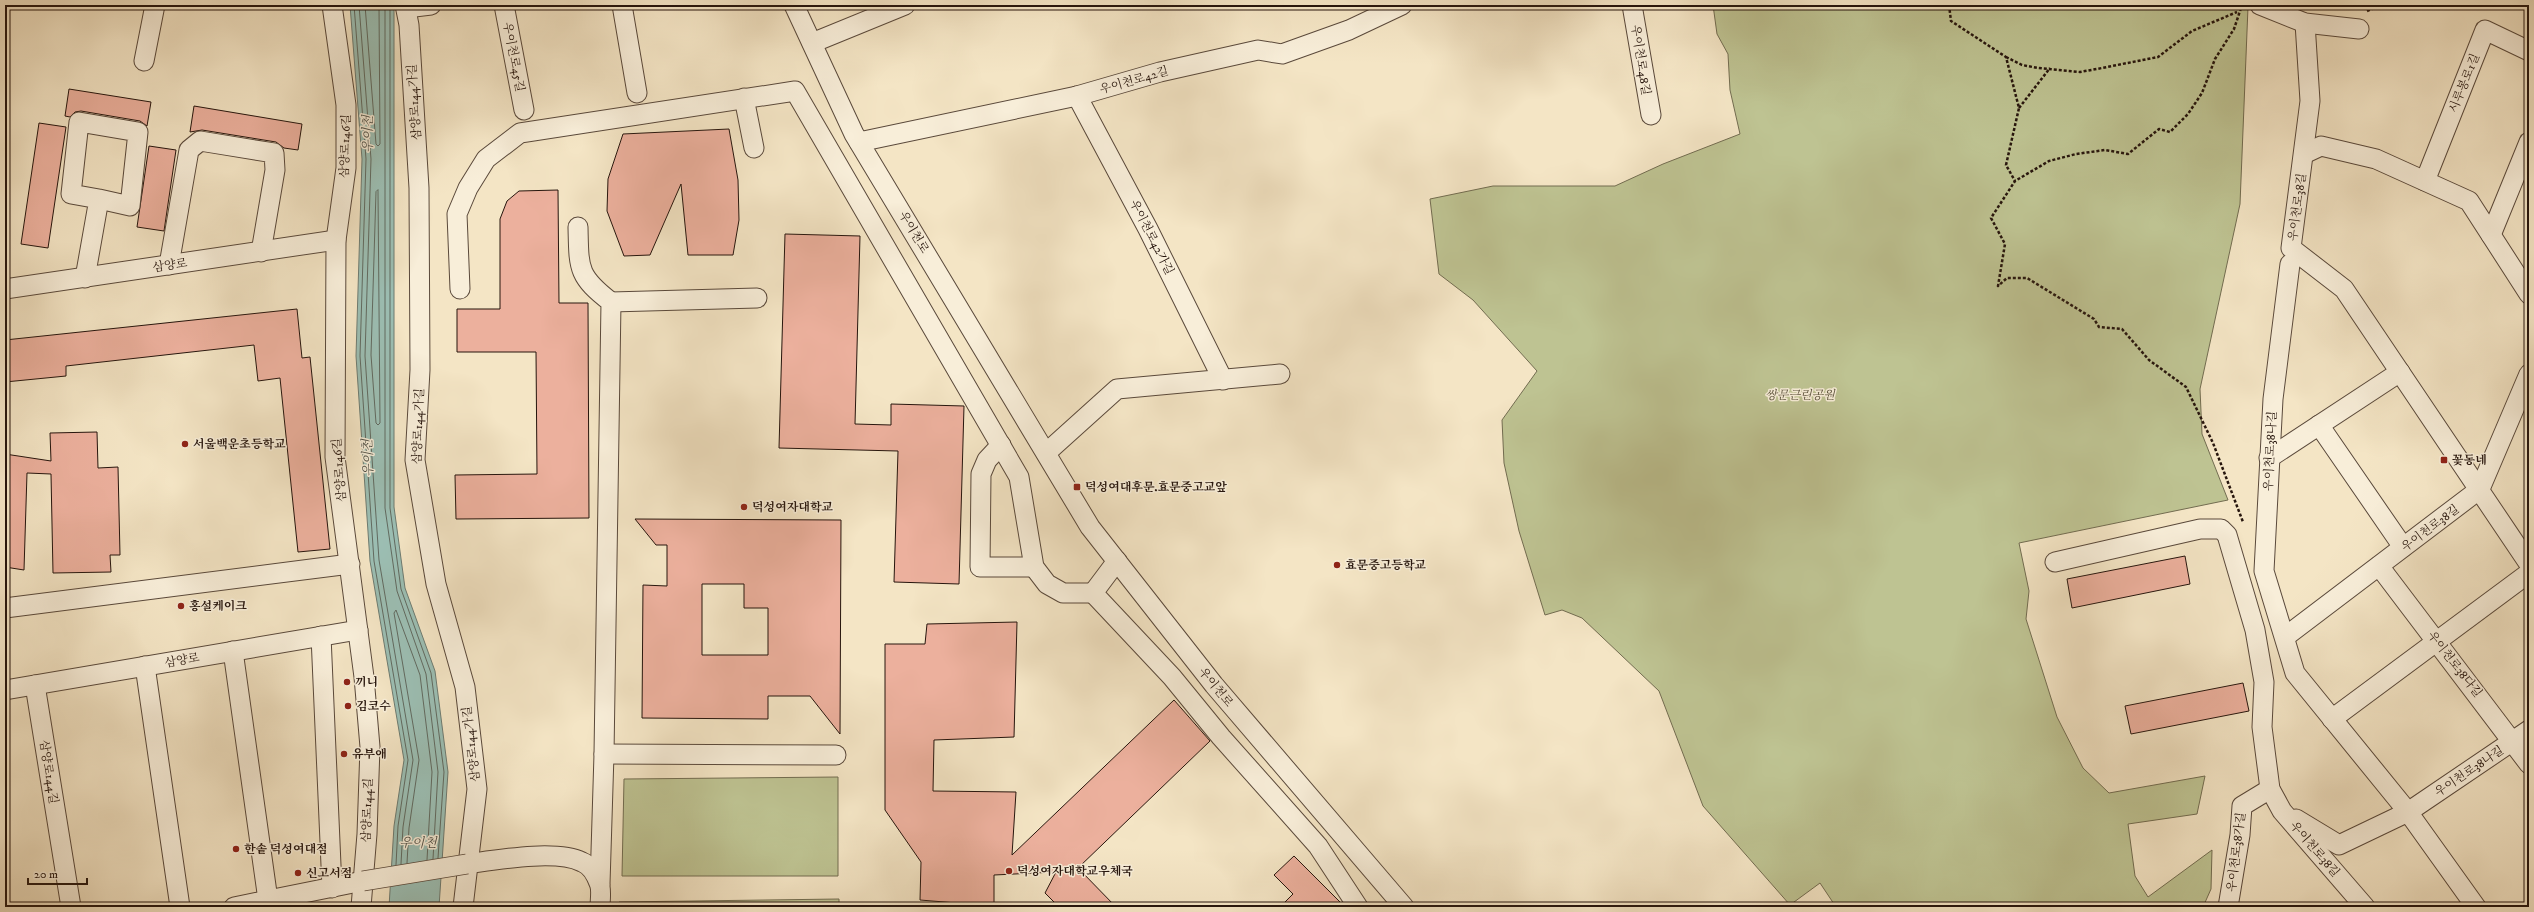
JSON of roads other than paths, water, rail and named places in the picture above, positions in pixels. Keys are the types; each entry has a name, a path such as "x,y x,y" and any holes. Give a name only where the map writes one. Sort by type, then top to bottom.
{"street":[{"path":"144,61 155,5"},
{"name":"삼양로146길","path":"332,5 346,105 346,168 336,240 335,457 350,564"},
{"path":"406,6 431,5"},
{"name":"우이천로45길","path":"504,5 524,110"},
{"path":"622,5 637,93"},
{"name":"우이천로","path":"794,5 860,142 1090,527 1214,685 1404,907"},
{"path":"812,43 905,5"},
{"name":"우이천로42길","path":"860,142 1078,96 1160,72 1258,50 1282,54 1349,30 1402,5"},
{"name":"우이천로48길","path":"1632,5 1650,115"},
{"path":"2260,5 2305,23 2360,29"},
{"name":"삼양로144가길","path":"406,6 419,188 420,370 415,460 436,584 465,688 477,789 463,907"},
{"name":"우이천로38길","path":"2305,23 2310,101 2291,248 2344,289 2480,489 2529,564"},
{"name":"시루봉로1길","path":"2425,181 2485,30 2529,51"},
{"path":"460,289 457,214 468,188 486,160 520,133 795,91 1019,477 1034,567 1047,584 1063,593 1093,593 1172,677 1221,737 1318,846 1358,907"},
{"name":"우이천로42가길","path":"1078,96 1148,229 1224,380"},
{"path":"744,98 754,148"},
{"path":"79,122 138,132 130,206 99,198 71,194 79,122"},
{"path":"168,265 189,150 200,142 274,153 275,170 261,252"},
{"path":"2491,235 2529,142"},
{"path":"2304,154 2321,146 2376,159 2469,201 2529,294"},
{"path":"85,278 99,198"},
{"path":"578,227 580,267 591,287 611,302 757,298"},
{"name":"삼양로","path":"5,289 336,240"},
{"name":"우이천로38나길","path":"2290,264 2273,399 2264,571 2295,673 2408,812 2476,907"},
{"path":"600,907 604,754 611,302"},
{"path":"2269,458 2400,372"},
{"path":"1046,453 1117,389 1280,374"},
{"path":"2480,489 2529,374"},
{"path":"2319,425 2403,547"},
{"path":"1000,445 987,460 981,474 980,567 1034,567"},
{"name":"우이천로38길","path":"2379,566 2480,489"},
{"path":"2055,562 2200,529 2221,529 2231,542 2255,630 2264,682 2262,728 2270,789"},
{"path":"1093,593 1117,561"},
{"path":"5,608 350,564"},
{"name":"삼양로144길","path":"350,564 370,747 367,834 361,907"},
{"path":"2285,637 2379,566"},
{"name":"우이천로38다길","path":"2379,566 2514,741 2529,764"},
{"path":"2332,719 2529,573"},
{"name":"삼양로","path":"5,690 358,630"},
{"path":"321,636 332,888"},
{"path":"233,651 268,900"},
{"path":"145,666 180,907"},
{"name":"삼양로144길","path":"35,685 71,907"},
{"name":"우이천로38나길","path":"2282,811 2339,845 2408,812 2529,730"},
{"path":"604,754 836,755"},
{"name":"우이천로38길","path":"2270,789 2282,811 2365,907"},
{"name":"우이천로38가길","path":"2228,907 2240,835 2242,806 2270,789"},
{"path":"234,907 363,881 506,859 567,856 584,862 592,870 600,884"}],"water":[{"name":"우이천","path":"350,5 394,5 394,507 405,588 435,671 448,772 439,907 389,907 394,826 404,760 370,561 356,356 362,159"}],"place":[{"name":"서울백운초등학교","path":"185,444"},
{"name":"꽃동네","path":"2444,460"},
{"name":"덕성여대후문.효문중고교앞","path":"1077,487"},
{"name":"덕성여자대학교","path":"744,507"},
{"name":"효문중고등학교","path":"1337,565"},
{"name":"홍설케이크","path":"181,606"},
{"name":"끼니","path":"347,682"},
{"name":"김코수","path":"348,706"},
{"name":"유부애","path":"344,754"},
{"name":"한솥 덕성여대점","path":"236,849"},
{"name":"덕성여자대학교우체국","path":"1009,871"},
{"name":"신고서점","path":"298,873"}],"park label":[{"name":"쌍문근린공원","path":"1800,395"}]}
